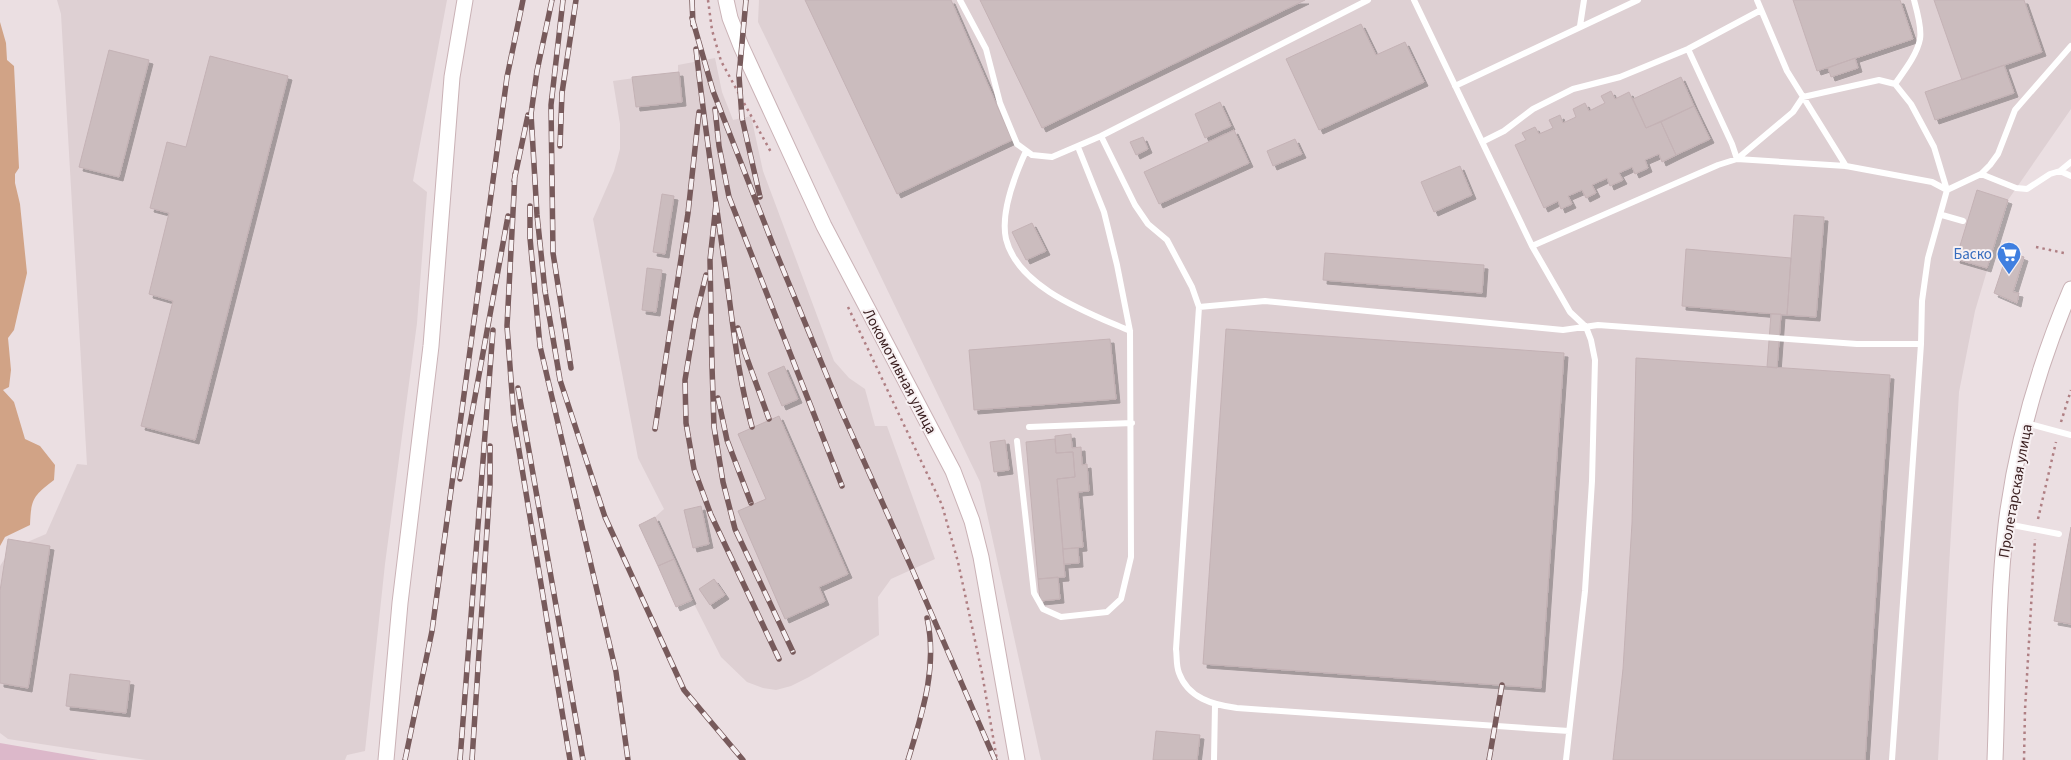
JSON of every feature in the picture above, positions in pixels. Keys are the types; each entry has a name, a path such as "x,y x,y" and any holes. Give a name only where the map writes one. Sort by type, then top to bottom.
{"main road":[{"path":"386,760 400,603 430,346 452,77 465,0"},
{"name":"Локомотивная улица","path":"726,0 730,18 741,46 824,226 953,471 972,522 981,557 1018,760"},
{"name":"Пролетарская улица","path":"1995,760 2002,576 2006,524 2026,423 2052,333 2071,289"}],"lane":[{"path":"960,0 986,49 1000,103 1017,144 1032,155 1052,156 1101,136 1368,0"},
{"path":"1414,0 1532,246 1570,312 1586,327 1596,360 1592,480 1585,591 1566,760"},
{"path":"1580,26 1584,0"},
{"path":"1455,86 1638,0"},
{"path":"1757,0 1787,71 1846,166"},
{"path":"1895,84 1909,64 1920,39 1914,0"},
{"path":"1482,142 1504,131 1533,109 1574,90 1620,77 1688,49 1761,10"},
{"path":"1947,190 1981,174 1990,166 1998,154 2015,110 2071,46"},
{"path":"1688,49 1732,144 1737,159"},
{"path":"1737,159 1793,112 1803,97 1879,80 1895,84 1912,104 1934,147 1947,190 1942,215 1934,230 1922,301 1921,344 1892,760"},
{"path":"1101,136 1135,205 1148,224 1167,240 1192,287 1199,307 1176,649 1179,672 1187,687 1197,696 1215,705 1247,709 1569,731"},
{"path":"1017,441 1034,593 1043,610 1061,617 1085,616 1107,612 1120,598 1131,557 1132,423 1130,331 1118,265 1104,212 1078,147"},
{"path":"1026,151 1014,178 1007,209 1006,237 1012,255 1028,275 1047,291 1130,331"},
{"path":"1532,246 1718,164 1737,159 1846,166 1932,182 1947,190"},
{"path":"1981,174 2016,188 2027,189 2050,174 2060,171 2071,162"},
{"path":"2060,171 2071,176"},
{"path":"1942,215 1962,221"},
{"path":"1199,307 1265,302 1563,330 1598,324 1857,344 1921,344"},
{"path":"1029,426 1132,423"},
{"path":"2026,423 2071,435"},
{"path":"2006,524 2058,534"},
{"path":"1214,760 1215,705"}],"path":[{"path":"708,0 712,30 721,61 775,158"},
{"path":"2036,247 2064,253"},
{"path":"847,305 942,505 958,562 982,673 997,760"},
{"path":"2024,760 2035,531 2058,431 2071,390"}],"shaded area":[{"path":"57,0 447,0 413,181 427,192 417,323 385,564 365,751 347,755 345,760 146,760 8,739 0,733 0,566 11,549 46,534 77,464 87,465 61,14"},
{"path":"759,0 2071,0 2071,109 2008,200 1975,311 1959,392 1938,760 1041,760 980,482 758,22"},
{"path":"0,22 6,43 7,60 14,66 19,168 15,174 15,183 20,204 27,273 14,330 8,338 11,370 9,387 3,390 14,402 25,439 40,446 55,465 54,480 37,494 34,499 30,525 5,537 0,546"},
{"path":"715,58 722,92 733,120 751,116 763,171 834,361 849,378 865,389 875,426 887,426 935,559 891,579 878,597 879,635 809,677 791,686 776,690 763,688 747,682 721,657 692,600 655,517 664,509 638,458 593,219 614,171 620,149 620,124 613,81 678,72 678,65"},
{"path":"0,743 98,760 0,760"}],"building":[{"path":"805,0 951,0 1012,140 897,194"},
{"path":"980,0 1305,0 1042,128"},
{"path":"1793,0 1900,0 1913,39 1817,71"},
{"path":"1934,0 2024,0 2042,52 1962,80"},
{"path":"1361,24 1376,55 1405,42 1424,82 1319,130 1286,59"},
{"path":"109,50 149,60 119,177 79,167"},
{"path":"210,56 288,76 195,440 141,426 173,301 149,294 169,213 150,208 167,142 186,147"},
{"path":"1855,58 1858,68 1831,77 1828,68"},
{"path":"2004,65 2014,93 1935,120 1925,92"},
{"path":"679,72 682,102 636,107 632,77"},
{"path":"1681,77 1694,106 1646,128 1633,99"},
{"path":"1611,91 1615,99 1629,92 1646,128 1661,122 1676,155 1662,162 1659,154 1645,160 1648,168 1635,174 1632,167 1619,173 1623,180 1610,186 1607,178 1592,185 1596,193 1586,198 1582,190 1568,196 1572,204 1561,209 1558,201 1544,208 1515,145 1526,140 1522,133 1535,127 1539,134 1553,128 1549,120 1560,115 1563,123 1576,117 1573,109 1585,103 1589,111 1605,103 1601,96"},
{"path":"1220,102 1231,126 1205,138 1195,114"},
{"path":"1694,106 1710,139 1676,155 1661,122"},
{"path":"1234,130 1249,163 1159,204 1144,172"},
{"path":"1143,137 1148,149 1136,155 1130,142"},
{"path":"1295,139 1302,154 1273,166 1267,151"},
{"path":"1460,166 1472,195 1434,212 1421,182"},
{"path":"1977,190 2008,200 1987,268 1956,259"},
{"path":"662,194 674,196 665,254 653,252"},
{"path":"1794,215 1824,217 1816,317 1787,315"},
{"path":"1032,223 1046,251 1026,260 1012,232"},
{"path":"1686,249 1791,258 1787,315 1682,306"},
{"name":"Баско","path":"2008,251 2024,257 2013,292 2019,293 2017,303 1994,293"},
{"path":"1325,253 1484,265 1482,293 1323,280"},
{"path":"647,268 662,270 656,312 642,310"},
{"path":"1771,314 1781,314 1777,368 1767,367"},
{"path":"1226,329 1564,353 1541,688 1203,664"},
{"path":"1110,339 1116,399 974,410 969,350"},
{"path":"1636,358 1890,375 1865,760 1613,760 1623,669 1632,523"},
{"path":"784,366 798,399 782,406 768,373"},
{"path":"779,416 848,574 819,587 825,601 785,619 738,511 766,499 738,434"},
{"path":"1071,434 1072,448 1081,447 1082,465 1087,464 1089,491 1078,492 1083,547 1063,549 1057,479 1075,477 1073,452 1056,453 1055,436"},
{"path":"1055,439 1056,453 1073,452 1075,477 1057,479 1065,577 1038,579 1026,442"},
{"path":"1005,440 1009,470 994,472 990,442"},
{"path":"701,506 709,544 693,548 684,510"},
{"path":"655,517 674,559 658,566 639,525"},
{"path":"2071,527 2071,624 2054,621"},
{"path":"8,539 50,546 28,688 0,683 0,591"},
{"path":"1078,548 1079,563 1064,564 1063,549"},
{"path":"674,559 692,600 676,607 658,566"},
{"path":"1058,577 1060,599 1040,601 1038,579"},
{"path":"714,579 725,595 710,605 699,589"},
{"path":"70,674 130,681 126,713 66,706"},
{"path":"1156,731 1200,735 1197,760 1153,760"}],"railway":[{"path":"405,760 432,631 507,77 523,0"},
{"path":"552,0 537,71 531,114 537,215 545,291 560,380 605,517 684,690 743,760"},
{"path":"563,0 551,105 553,253 571,368"},
{"path":"560,146 562,93 576,0"},
{"path":"692,0 693,25"},
{"path":"746,0 739,76 742,118 760,197"},
{"path":"692,18 713,91 775,250 841,410 995,760"},
{"path":"696,49 736,348 752,427"},
{"path":"715,109 719,146 729,197 842,486"},
{"path":"655,429 688,213 699,112"},
{"path":"514,181 528,115"},
{"path":"515,174 507,326 514,420 570,760"},
{"path":"716,204 710,260 712,366 714,427 723,482 735,529 793,652"},
{"path":"530,206 530,238 540,346 616,672 628,760"},
{"path":"460,479 508,216"},
{"path":"706,275 695,320 685,380 686,423 694,469 711,515 779,659"},
{"path":"738,328 769,419"},
{"path":"460,760 493,330"},
{"path":"518,388 583,760"},
{"path":"718,398 727,440 751,503"},
{"path":"472,760 490,484 490,446"},
{"path":"908,760 923,708 930,672 931,654 927,618"},
{"path":"1489,760 1502,685"}],"place":[{"name":"Баско","path":"2009,275"}]}
